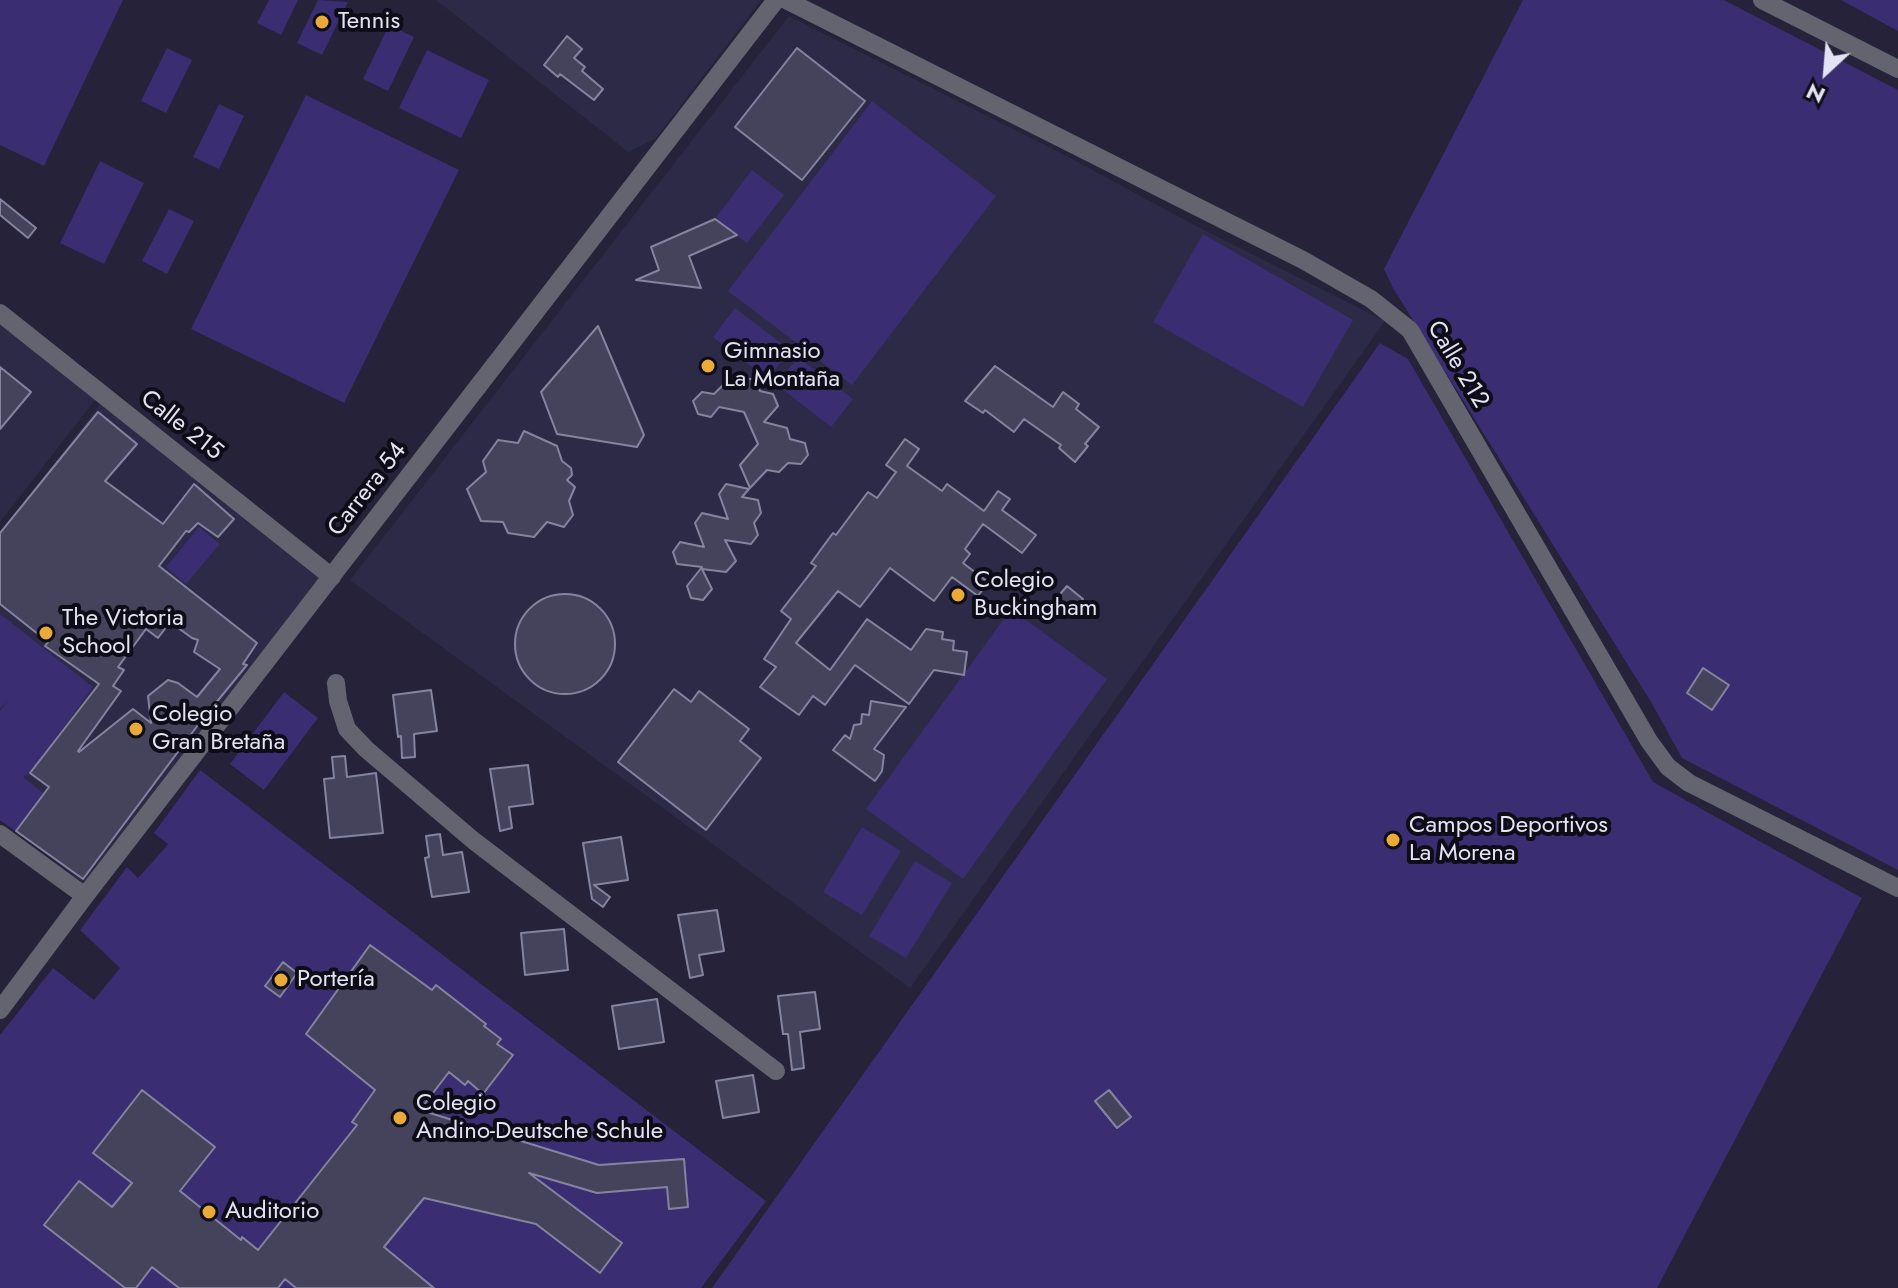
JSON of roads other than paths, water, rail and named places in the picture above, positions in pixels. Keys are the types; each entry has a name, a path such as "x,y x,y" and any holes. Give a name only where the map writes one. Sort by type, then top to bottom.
{"street":[{"name":"Carrera 54","path":"0,1010 776,0"},
{"name":"Calle 212","path":"786,0 1303,260 1389,311 1410,330 1649,741 1668,767 1689,783 1898,888"},
{"path":"1762,0 1898,69"},
{"name":"Calle 215","path":"0,313 332,577"},
{"path":"336,683 347,729 366,749 474,841 776,1071"},
{"path":"0,834 85,896"}],"place":[{"name":"Tennis","path":"322,22"},
{"name":"Gimnasio La Montaña","path":"708,366"},
{"name":"Colegio Buckingham","path":"958,595"},
{"name":"The Victoria School","path":"46,633"},
{"name":"Colegio Gran Bretaña","path":"136,729"},
{"name":"Campos Deportivos La Morena","path":"1393,840"},
{"name":"Portería","path":"281,980"},
{"name":"Colegio Andino-Deutsche Schule","path":"400,1118"},
{"name":"Auditorio","path":"209,1212"}]}
